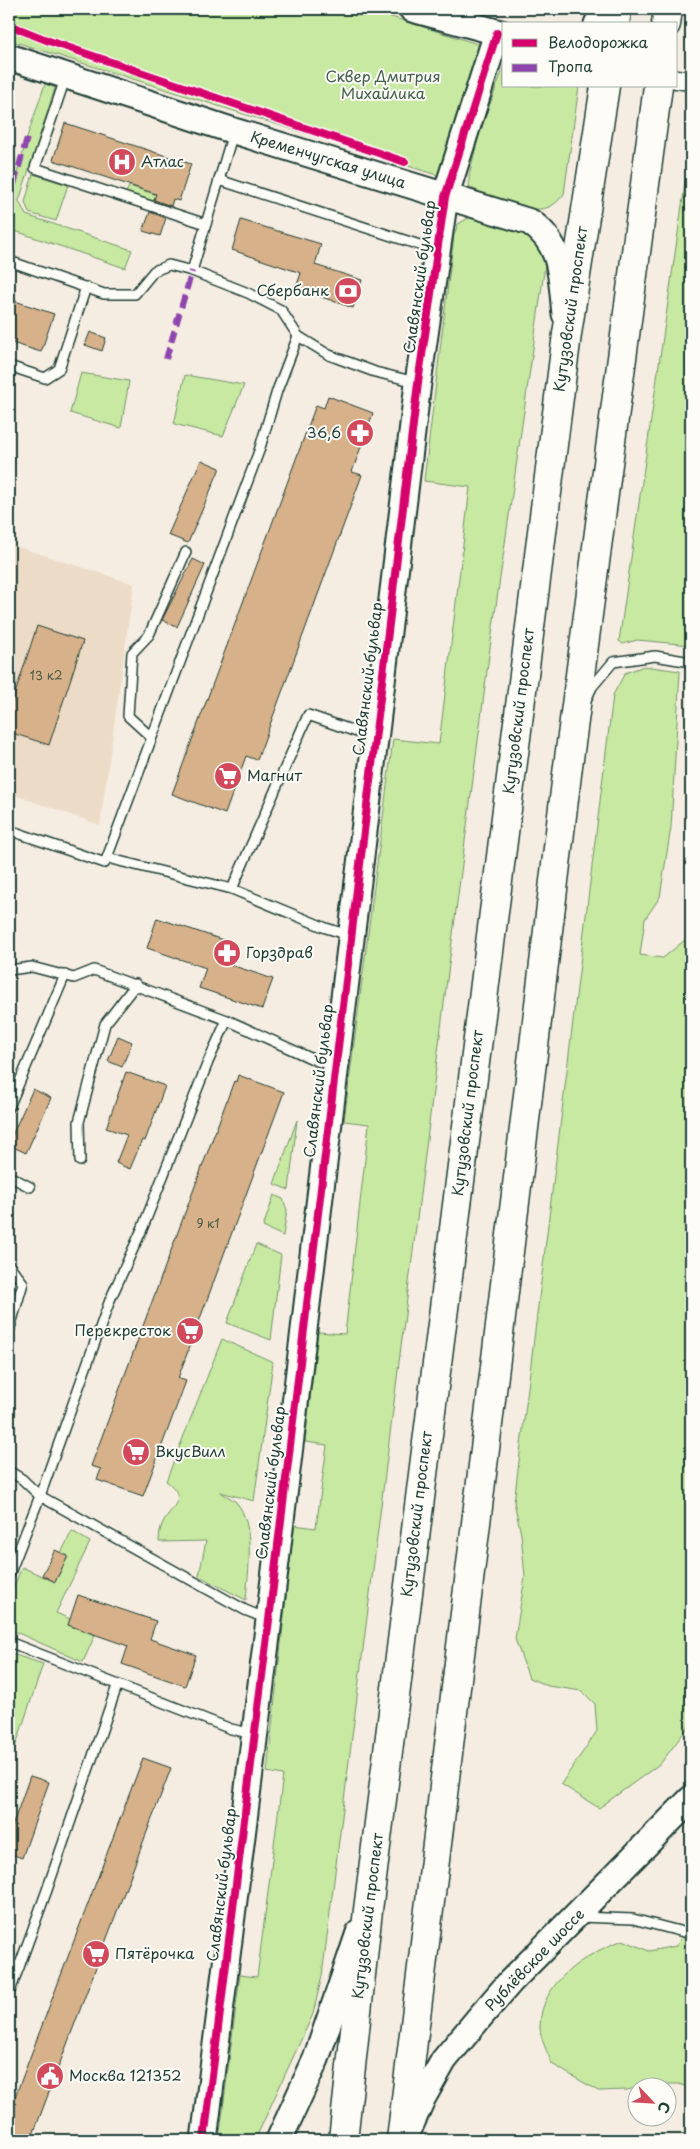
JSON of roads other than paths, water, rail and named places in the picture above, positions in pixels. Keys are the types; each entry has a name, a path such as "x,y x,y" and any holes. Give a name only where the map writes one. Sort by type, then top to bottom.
{"main road":[{"path":"614,22 617,9"},
{"path":"666,22 668,9"},
{"name":"Кутузовский проспект","path":"343,2140 368,1910 566,334 605,88"},
{"path":"403,2140 574,723 658,88"}],"street":[{"path":"412,9 501,33"},
{"path":"599,22 606,9"},
{"name":"Славянский бульвар","path":"204,2140 269,1620 334,1066 418,383 445,197 501,33"},
{"name":"Кременчугская улица","path":"9,57 234,131 530,222 542,231 552,243 560,266 566,334"},
{"path":"678,79 691,81"},
{"name":"Рублёвское шоссе","path":"403,2140 423,2097 444,2060 511,1981 691,1799"},
{"path":"278,2140 316,2059 368,1910"}],"lane":[{"path":"66,76 35,168 206,224"},
{"path":"192,271 234,131"},
{"path":"219,180 437,251"},
{"path":"9,261 104,294 134,294 154,271 170,265 192,271 248,293 282,310 298,336 330,355 375,372 418,383"},
{"path":"9,366 45,378 59,369 86,287"},
{"path":"9,830 105,863 255,460 277,391 298,336"},
{"path":"151,737 128,716 132,653 149,635 186,552"},
{"path":"574,723 592,687 613,662 655,656 691,662"},
{"path":"232,889 308,715 374,738"},
{"path":"107,858 232,889 326,928 351,935"},
{"path":"9,970 32,967 74,978 94,970 136,984 227,1020 317,1061 334,1066"},
{"path":"9,1107 65,975"},
{"path":"80,1161 79,1122 105,1024 136,984"},
{"path":"9,1575 40,1496 110,1300 143,1227 227,1020"},
{"path":"9,1176 30,1187"},
{"path":"9,1265 23,1282 9,1331"},
{"path":"9,1471 22,1479 40,1496 245,1610 269,1620"},
{"path":"9,1642 116,1686 231,1729 255,1734"},
{"path":"9,1994 47,1890 116,1686"},
{"path":"577,1916 633,1919 691,1934"},
{"path":"9,1963 19,1967"}],"place":[{"name":"Атлас","path":"122,162"},
{"name":"Сбербанк","path":"348,291"},
{"name":"36,6","path":"360,433"},
{"name":"Магнит","path":"228,776"},
{"name":"Горздрав","path":"227,953"},
{"name":"Перекресток","path":"190,1331"},
{"name":"ВкусВилл","path":"136,1452"},
{"name":"Пятёрочка","path":"96,1954"},
{"name":"Москва 121352","path":"50,2076"}],"park label":[{"name":"Сквер Дмитрия Михайлика","path":"383,86"}]}
